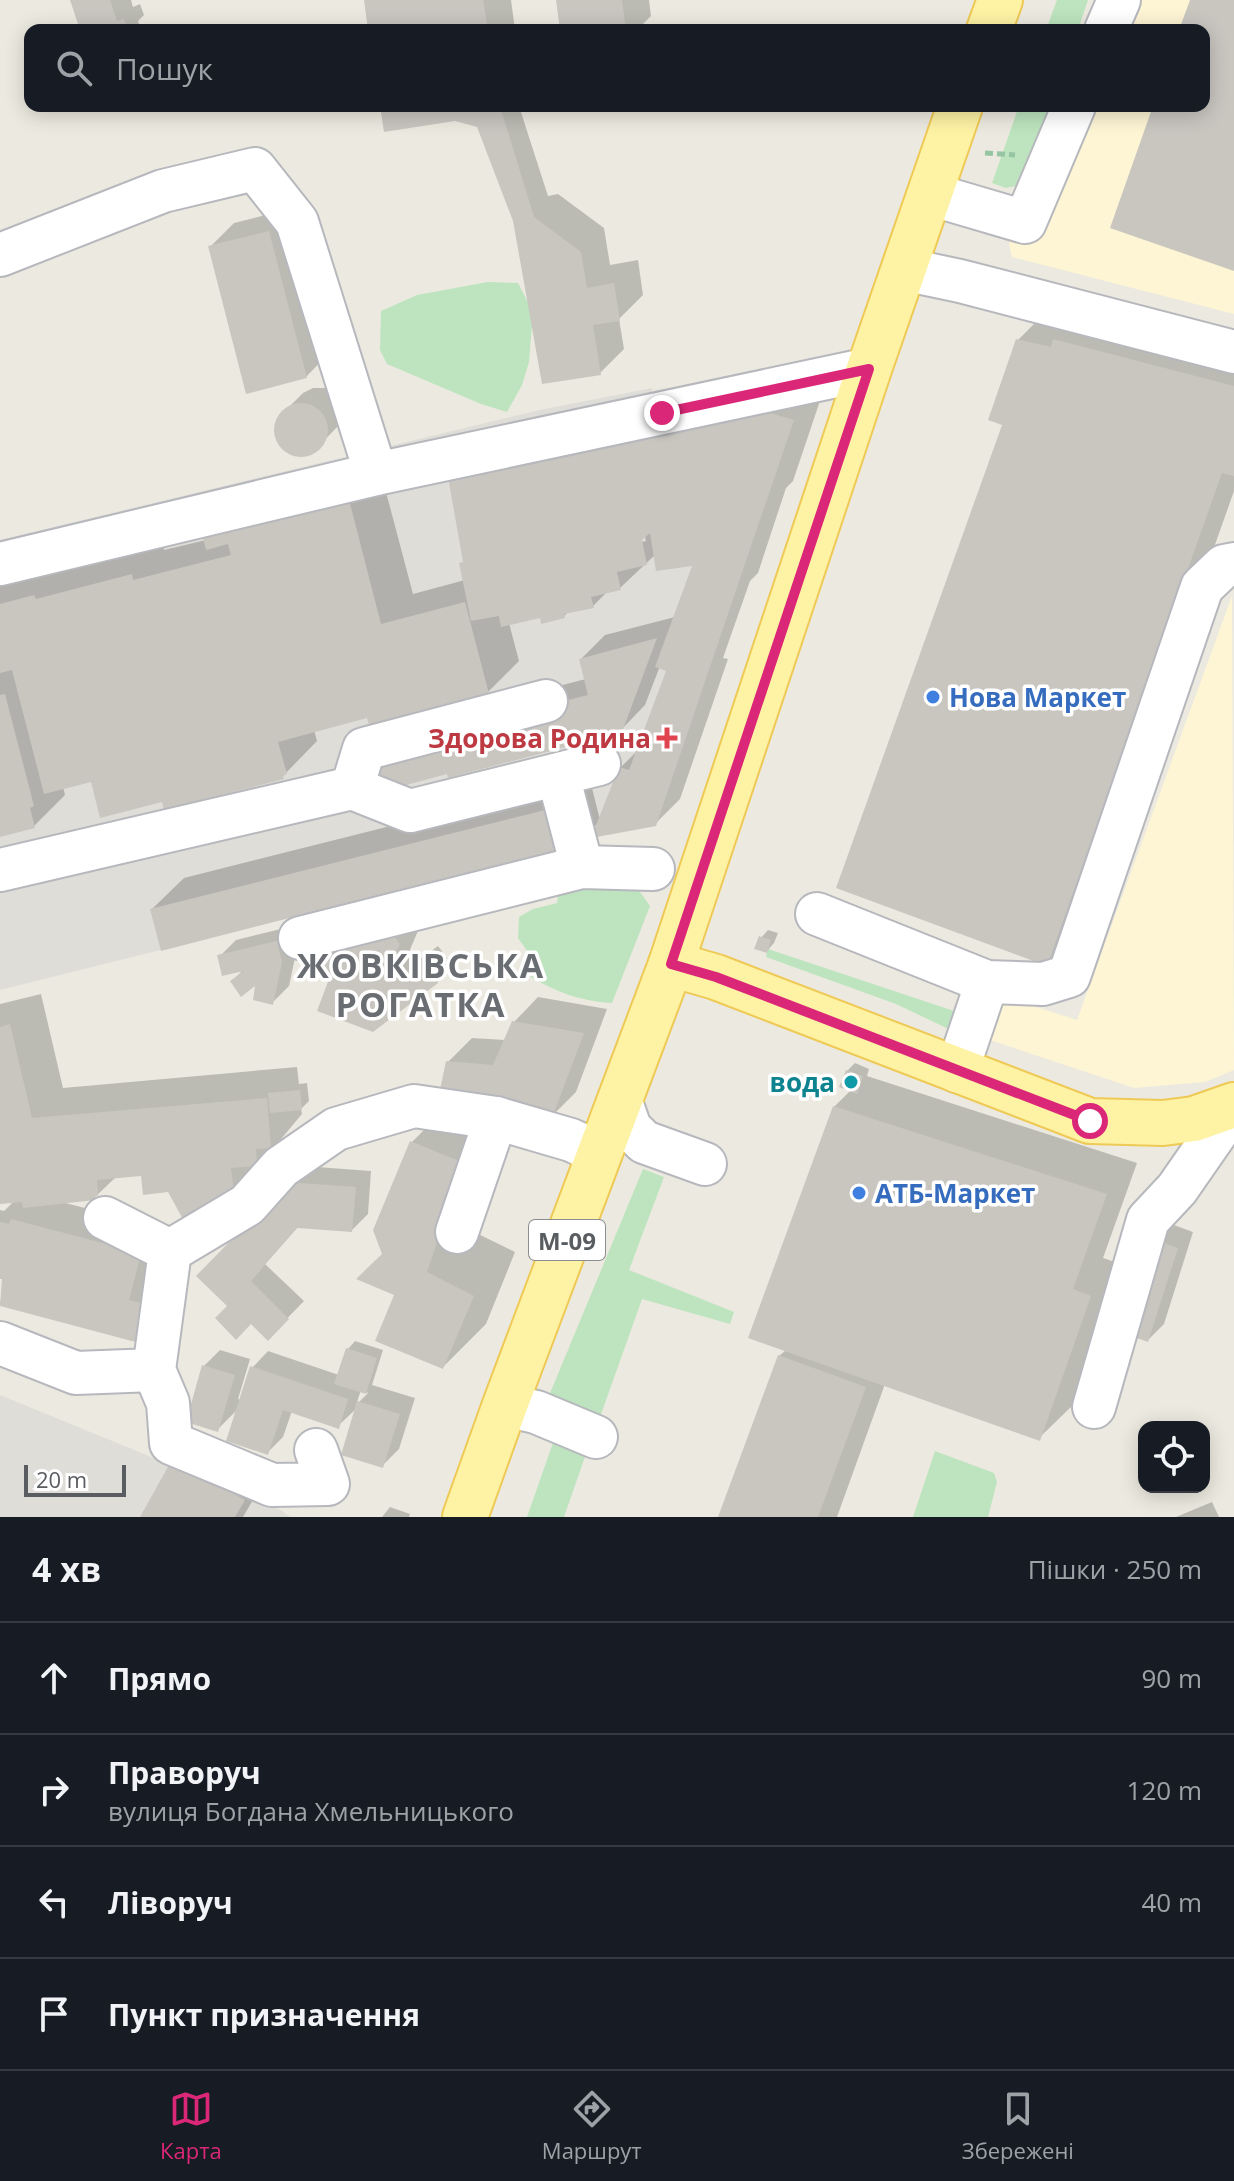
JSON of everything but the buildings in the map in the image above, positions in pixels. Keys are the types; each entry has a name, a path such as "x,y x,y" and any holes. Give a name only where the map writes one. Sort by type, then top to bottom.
{"main road":[{"path":"991,24 1000,0"},
{"name":"М-09","path":"465,1517 671,964 958,112"},
{"path":"671,964 716,977 1090,1121 1163,1123 1194,1119 1234,1106"}],"lane":[{"path":"1109,24 1119,0"},
{"path":"930,194 1025,222 1071,112"},
{"path":"0,255 163,191 255,169 297,222 376,474"},
{"path":"903,269 1234,352"},
{"path":"0,564 376,474 869,369"},
{"path":"817,914 987,982 1043,984 1069,976 1202,587 1224,566 1234,564"},
{"path":"352,788 364,749 546,701"},
{"path":"0,870 352,788 410,811 599,764"},
{"path":"558,775 582,867"},
{"path":"300,938 582,867 653,869"},
{"path":"957,1071 987,982"},
{"path":"620,1099 630,1128 644,1142 705,1164"},
{"path":"170,1251 247,1205 281,1167 336,1129 414,1106 496,1118 571,1140 599,1153"},
{"path":"1094,1407 1148,1220 1177,1189 1234,1106"},
{"path":"457,1232 496,1118"},
{"path":"105,1218 170,1251"},
{"path":"170,1251 154,1370 168,1403 171,1443 272,1485 328,1484 316,1450"},
{"path":"0,1343 76,1373 154,1370"},
{"path":"505,1405 536,1412 596,1437"}],"shaded area":[{"path":"1096,0 1234,0 1234,314 1012,257 1009,244 1056,112 1210,112 1210,24 1087,24"},
{"path":"652,388 667,529 762,514 656,826 591,838 410,888 0,990 0,540 539,410"},
{"path":"1232,596 1234,1070 1205,1082 1134,1088 984,1038 1002,996 1077,1020"},
{"path":"0,1395 281,1510 290,1517 0,1517"}],"green space":[{"path":"1057,0 1088,0 1080,24 1048,24"},
{"path":"1017,112 1050,112 1020,185 1006,188 992,183"},
{"path":"488,282 518,283 533,312 529,362 522,385 507,412 387,364 380,350 381,311 417,295"},
{"path":"559,887 638,889 650,906 612,1003 568,995 528,975 528,952 518,938 519,917 533,909 557,903"},
{"path":"768,949 957,1012 957,1033 896,1004 766,957"},
{"path":"643,1169 664,1177 629,1270 734,1312 730,1324 642,1299 599,1420 546,1403"},
{"path":"554,1440 587,1451 564,1517 527,1517"},
{"path":"935,1451 994,1473 997,1482 988,1517 913,1517"}],"place":[{"name":"Нова Маркет","path":"933,697"},
{"name":"Здорова Родина","path":"667,738"},
{"name":"вода","path":"851,1082"},
{"name":"АТБ-Маркет","path":"859,1193"}],"district":[{"name":"ЖОВКІВСЬКА РОГАТКА","path":"421,984"}],"route":[{"path":"662,413 869,369 671,964 716,977 1090,1121"}]}
